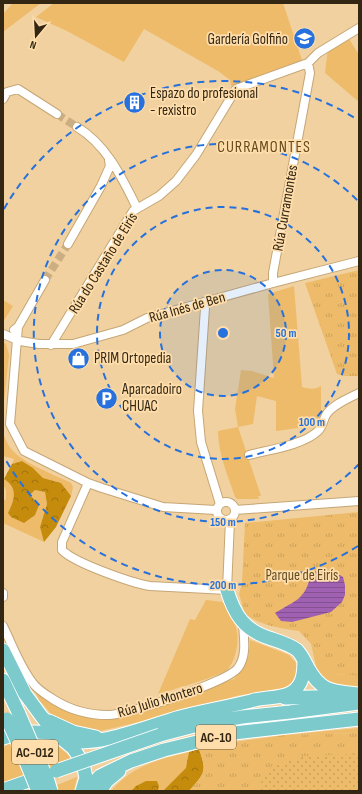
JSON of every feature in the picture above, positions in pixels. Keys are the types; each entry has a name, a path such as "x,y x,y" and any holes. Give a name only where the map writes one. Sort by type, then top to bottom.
{"main road":[{"path":"227,590 234,609 243,624 254,632 287,644 297,650 314,678 323,687 332,691 359,695"},
{"path":"3,650 25,694 42,717 60,737 73,748 83,763 86,785 82,791"},
{"path":"240,704 255,699 292,693 299,686 304,675 304,660"},
{"name":"AC-012","path":"3,680 10,715 22,752 38,791"},
{"name":"AC-10","path":"60,737 78,743 106,739 182,717 240,704 295,697 359,695"},
{"name":"AC-10","path":"3,790 160,735 202,724 242,717 359,703"},
{"name":"AC-10","path":"290,712 359,714"},
{"name":"AC-012","path":"10,715 48,781 51,791"},
{"name":"AC-10","path":"42,717 73,732 106,739"},
{"name":"AC-10","path":"86,785 100,776 131,761 164,750 234,733 359,719"},
{"path":"4,738 20,732 38,731 60,737"},
{"path":"100,791 107,781 131,761"},
{"path":"79,791 86,785"}],"street":[{"name":"Rúa do Castaño de Eirís","path":"51,345 133,212 137,208 159,196 176,181 196,155 236,89 308,63 318,53 359,28"},
{"name":"Rúa Curramontes","path":"273,283 273,273 310,73 308,63"},
{"path":"3,99 7,92 18,89 57,114"},
{"path":"77,127 96,141 109,158 137,208"},
{"path":"68,244 101,186 110,166 109,158"},
{"name":"Rúa Inés de Ben","path":"5,335 16,340 51,345 73,344 123,330 147,318 359,261"},
{"path":"45,280 18,327 16,340 10,424 24,451 88,483 163,507 218,507 224,502 230,503 235,510 234,516 230,520 227,590 141,585 117,577 66,554 62,550 62,542 88,483"},
{"path":"204,302 205,308 198,411 201,442 220,519 226,521 230,520"},
{"path":"5,335 18,327"},
{"path":"249,455 287,446 311,436 322,426 326,414 339,404 359,393"},
{"path":"235,510 359,501"},
{"name":"Rúa Julio Montero","path":"3,626 25,671 32,683 40,690 55,701 77,710 109,715 140,709 214,683 234,672 241,662 244,654 243,624"}],"green space":[{"path":"13,3 41,3 3,32 3,14"},
{"path":"54,3 283,3 302,60 231,86 230,80 218,71 144,29 124,62 67,31 36,17"},
{"path":"348,37 359,55 359,102 325,73 328,48"},
{"path":"359,270 359,376 344,376 337,374 305,283"},
{"path":"294,286 302,387 312,389 321,386 321,410 325,411 315,431 313,426 276,431 276,401 257,396 253,424 238,427 235,409 241,370 252,371 274,378 268,294"},
{"path":"3,300 13,306 3,322"},
{"path":"3,342 6,344 9,355 3,411"},
{"path":"238,427 261,496 258,496 259,499 237,499 235,497 224,464 218,439 218,431"},
{"path":"3,430 8,445 19,456 33,465 71,483 73,487 71,496 61,483 43,478 33,468 22,461 12,464 14,459 3,456"},
{"path":"22,461 33,468 43,478 61,483 71,496 56,527 44,542 40,527 47,504 45,492 35,490 30,495 39,505 35,515 24,523 11,517 8,513 14,498 14,494 12,486 4,479 12,464"},
{"path":"4,479 12,486 14,494 13,503 9,513 11,517 35,490 45,492 47,504 40,527 44,542 3,523 3,501 6,499 6,490 3,485"},
{"name":"Parque de Eirís","path":"359,512 359,676 333,674 329,672 323,657 299,631 265,624 245,614 239,594 242,583 245,523"},
{"path":"206,600 223,602 235,624 237,630 237,648 234,659 228,669 224,672 195,683 158,694 190,619 195,620"},
{"path":"250,640 289,655 296,663 298,671 294,681 288,687 276,692 240,695 152,719 100,731 69,724 53,716 39,700 34,689 49,702 86,716 115,719 149,709 234,679 247,661"},
{"path":"311,644 323,657 333,674 359,676 359,688 328,684 318,675"},
{"path":"359,728 359,733 284,735"},
{"path":"359,733 359,791 189,791 201,776 204,768 199,749 284,735"},
{"path":"38,740 57,746 72,759 50,767"},
{"path":"11,743 25,776 3,784 3,749"},
{"path":"199,749 204,768 201,776 189,791 163,791 186,768 189,752"},
{"path":"189,752 187,768 163,791 158,790 157,781 149,781 137,786 131,791 111,791 128,775 137,769 156,761"},
{"path":"359,754 359,791 260,791 260,785 269,767 304,756"},
{"path":"77,777 74,791 59,791 57,785"},
{"path":"146,781 157,781 159,786 158,790 160,791 131,791 136,786"}],"shaded area":[{"path":"324,570 335,572 343,577 345,595 342,602 331,612 292,622 281,621 275,613 294,602 303,594 309,583 311,574 316,571"}],"tunnel":[{"path":"57,114 77,127"},
{"path":"45,280 68,244"}],"place":[{"name":"Gardería Golfiño","path":"304,39"},
{"name":"Espazo do profesional - rexistro","path":"135,102"},
{"name":"PRIM Ortopedia","path":"78,358"},
{"name":"Aparcadoiro CHUAC","path":"106,398"}],"district":[{"name":"CURRAMONTES","path":"264,146"}]}
